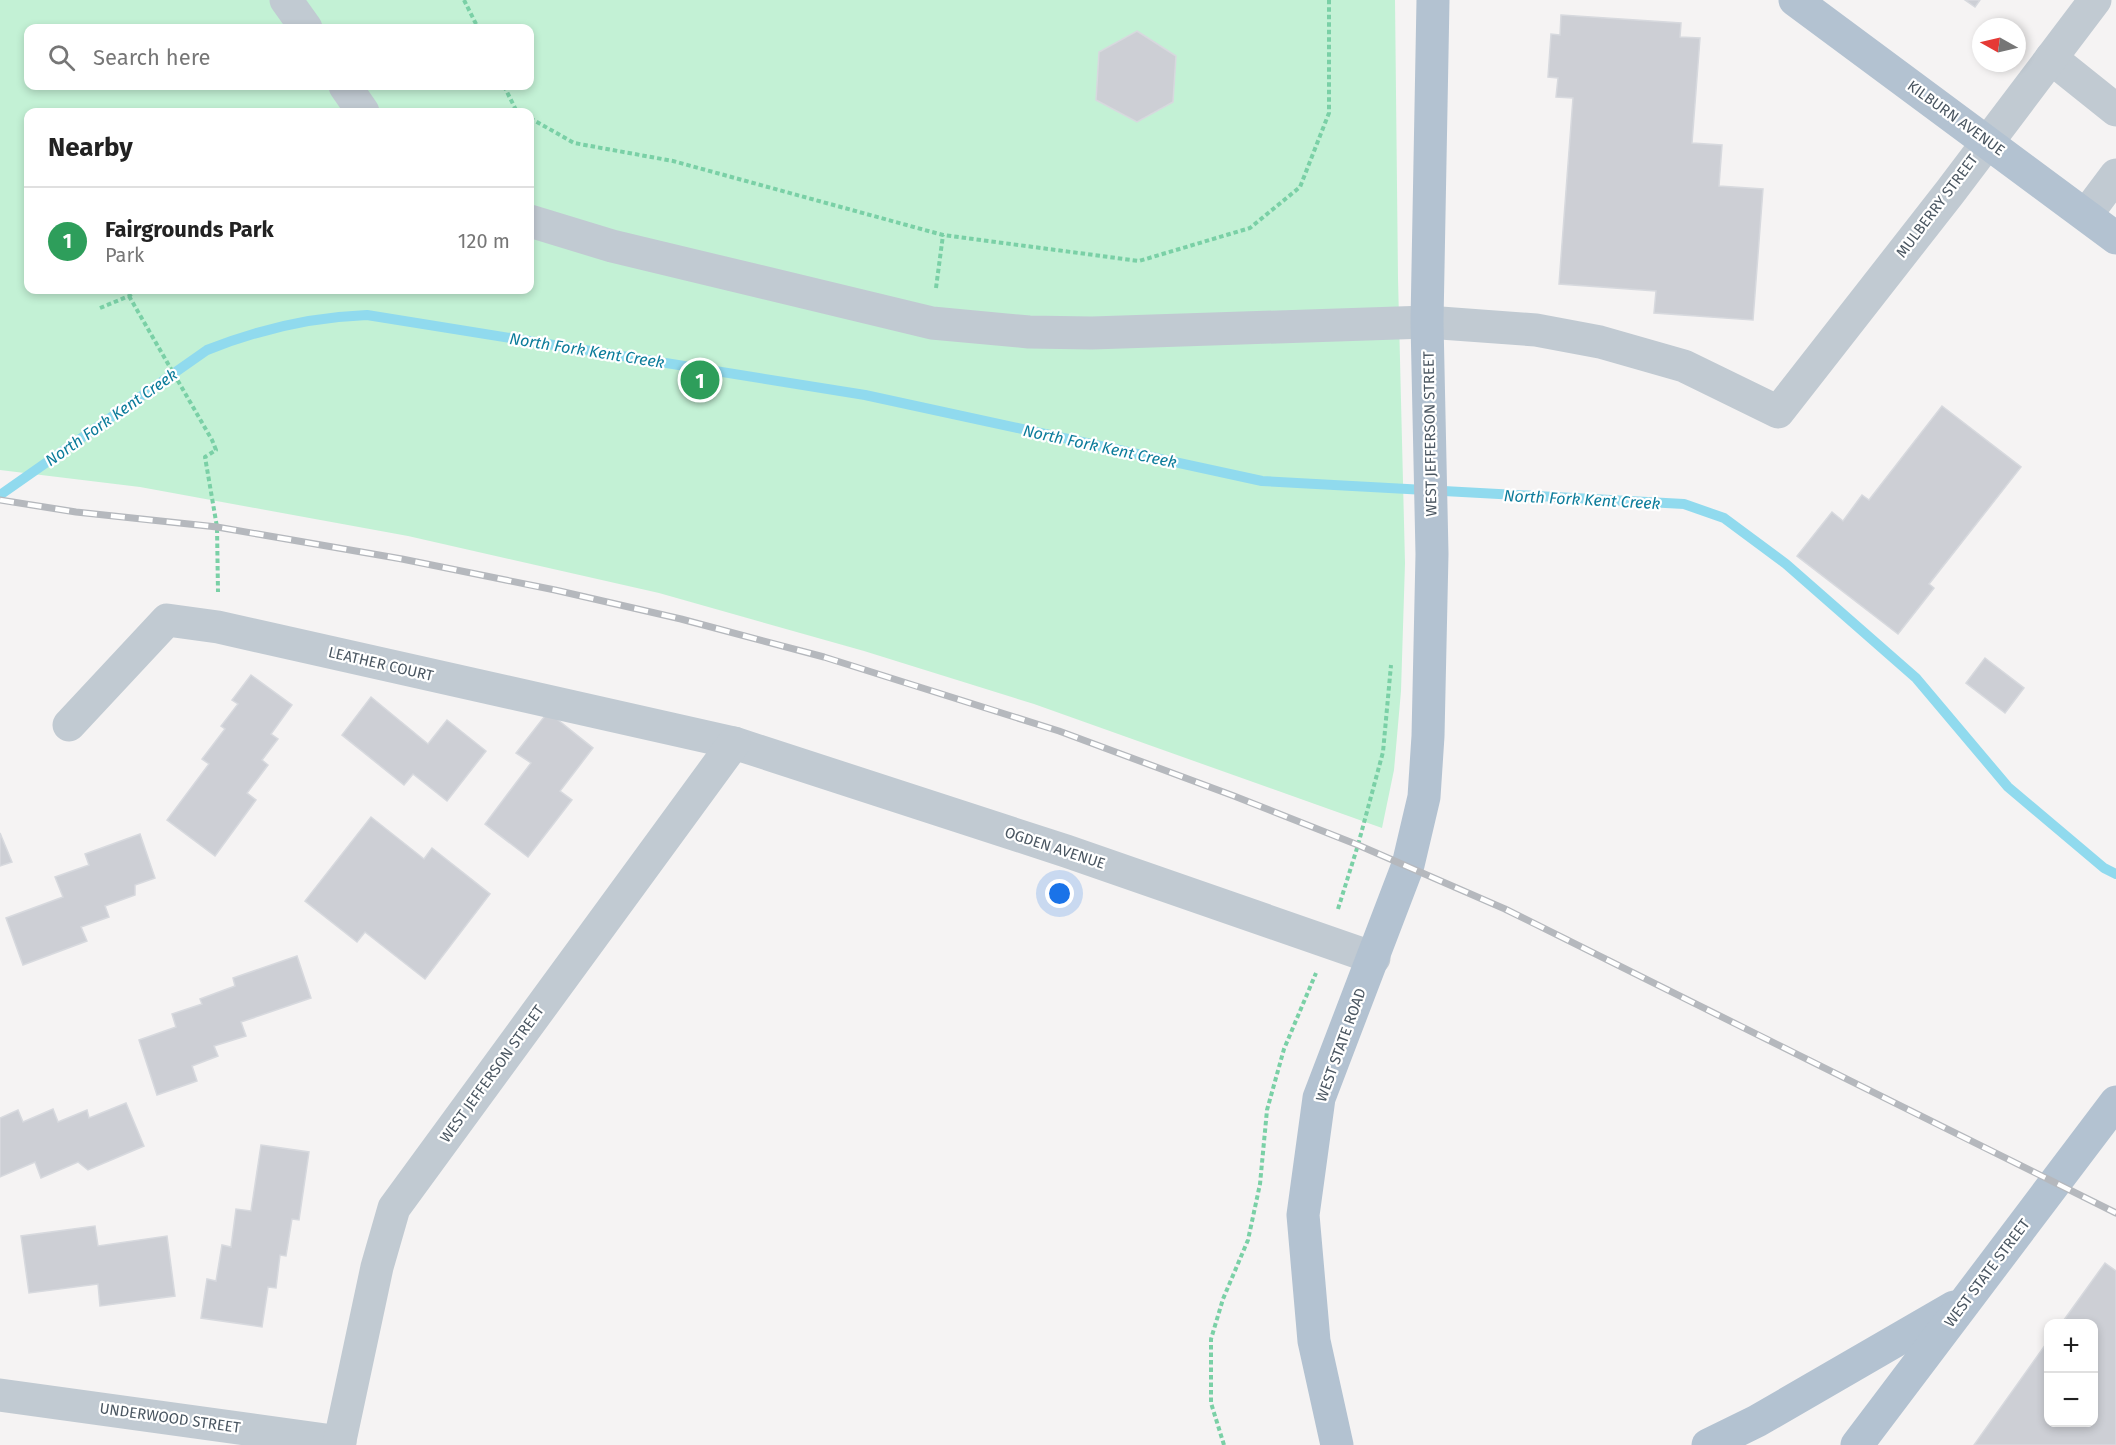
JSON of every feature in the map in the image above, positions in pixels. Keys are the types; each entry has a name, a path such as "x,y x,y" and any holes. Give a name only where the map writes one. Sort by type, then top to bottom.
{"main road":[{"name":"WEST JEFFERSON STREET","path":"1408,866 1424,797 1428,736 1432,554 1427,322 1433,0"},
{"name":"KILBURN AVENUE","path":"1795,0 2116,238"},
{"name":"WEST STATE ROAD","path":"1337,1445 1314,1341 1303,1215 1319,1098 1408,866"},
{"name":"WEST STATE STREET","path":"1857,1445 2116,1102"},
{"path":"1708,1445 1757,1421 1966,1300"}],"street":[{"path":"286,0 303,24"},
{"name":"MULBERRY STREET","path":"1427,322 1536,330 1600,342 1684,366 1778,412 2096,0"},
{"path":"2051,58 2116,110"},
{"path":"348,90 360,108"},
{"path":"2086,215 2116,175"},
{"path":"534,222 612,246 932,323 1029,332 1092,333 1427,322"},
{"name":"LEATHER COURT","path":"69,725 167,620 218,627 734,743"},
{"name":"OGDEN AVENUE","path":"734,743 1066,851 1374,958"},
{"name":"WEST JEFFERSON STREET","path":"340,1443 377,1267 394,1208 734,743"},
{"name":"UNDERWOOD STREET","path":"0,1395 340,1443"}],"path":[{"path":"464,0 476,24"},
{"path":"534,120 574,143 673,161 943,235 1139,261 1250,228 1300,187 1329,113 1329,0"},
{"path":"506,90 515,108"},
{"path":"932,323 943,235"},
{"path":"100,308 132,294"},
{"path":"129,296 216,450 205,457 217,527 218,627"},
{"path":"1224,1445 1211,1403 1211,1339 1223,1299 1248,1240 1260,1184 1268,1110 1284,1048 1328,942 1358,845 1383,752 1392,656"}],"green space":[{"path":"0,0 1395,0 1398,278 1405,563 1401,691 1394,770 1382,828 1034,704 864,651 659,593 408,536 140,487 0,470"}],"building":[{"path":"1965,0 1980,0 1975,7"},
{"path":"1561,15 1681,23 1680,37 1700,38 1692,143 1722,145 1719,186 1763,189 1753,320 1654,313 1656,291 1559,284 1573,98 1556,97 1558,78 1548,77 1551,34 1560,35"},
{"path":"1137,31 1176,56 1173,102 1137,122 1096,100 1099,52"},
{"path":"1942,406 2021,467 1929,584 1934,588 1898,634 1797,556 1832,512 1843,521 1862,495 1869,500"},
{"path":"1985,658 2024,688 2005,713 1966,683"},
{"path":"251,675 292,705 271,734 278,739 262,760 268,765 247,793 256,800 215,856 167,820 209,764 202,759 225,729 221,726 238,704 232,700"},
{"path":"371,697 428,744 447,720 486,751 447,801 413,774 404,785 342,735"},
{"path":"548,712 593,748 560,791 572,800 528,857 485,824 531,763 516,753"},
{"path":"371,817 424,859 432,848 490,894 425,979 365,932 357,942 305,901"},
{"path":"0,833 12,862 0,866"},
{"path":"140,834 155,878 135,885 135,895 105,906 109,917 81,927 87,941 23,965 6,918 63,897 55,877 89,865 85,854"},
{"path":"297,956 311,998 241,1022 246,1036 214,1046 218,1056 192,1066 197,1081 157,1095 139,1040 176,1027 172,1014 202,1004 200,999 235,986 233,978"},
{"path":"126,1103 144,1146 88,1170 78,1162 41,1178 35,1162 0,1177 0,1118 18,1110 23,1122 53,1109 58,1122 87,1110 89,1118"},
{"path":"261,1145 309,1152 299,1220 292,1219 286,1256 280,1255 276,1288 268,1287 262,1327 201,1318 207,1279 216,1281 222,1245 231,1247 236,1209 251,1211"},
{"path":"95,1226 98,1246 167,1236 175,1296 100,1306 98,1284 29,1293 21,1236"},
{"path":"2105,1263 2116,1271 2116,1445 1974,1445 2044,1347 2044,1427 2098,1427 2098,1319 2065,1319"}],"waterway":[{"name":"North Fork Kent Creek","path":"0,495 207,350 246,336 286,326 326,318 367,315 865,395 1262,481 1684,504 1724,518 1786,564 1916,678 2008,787 2104,868 2116,874"}],"railway":[{"path":"0,500 76,512 217,527 402,559 555,590 681,619 824,657 1059,731 1358,845 1505,909 2116,1213"}],"place":[{"name":"Fairgrounds Park","path":"700,380"}]}
